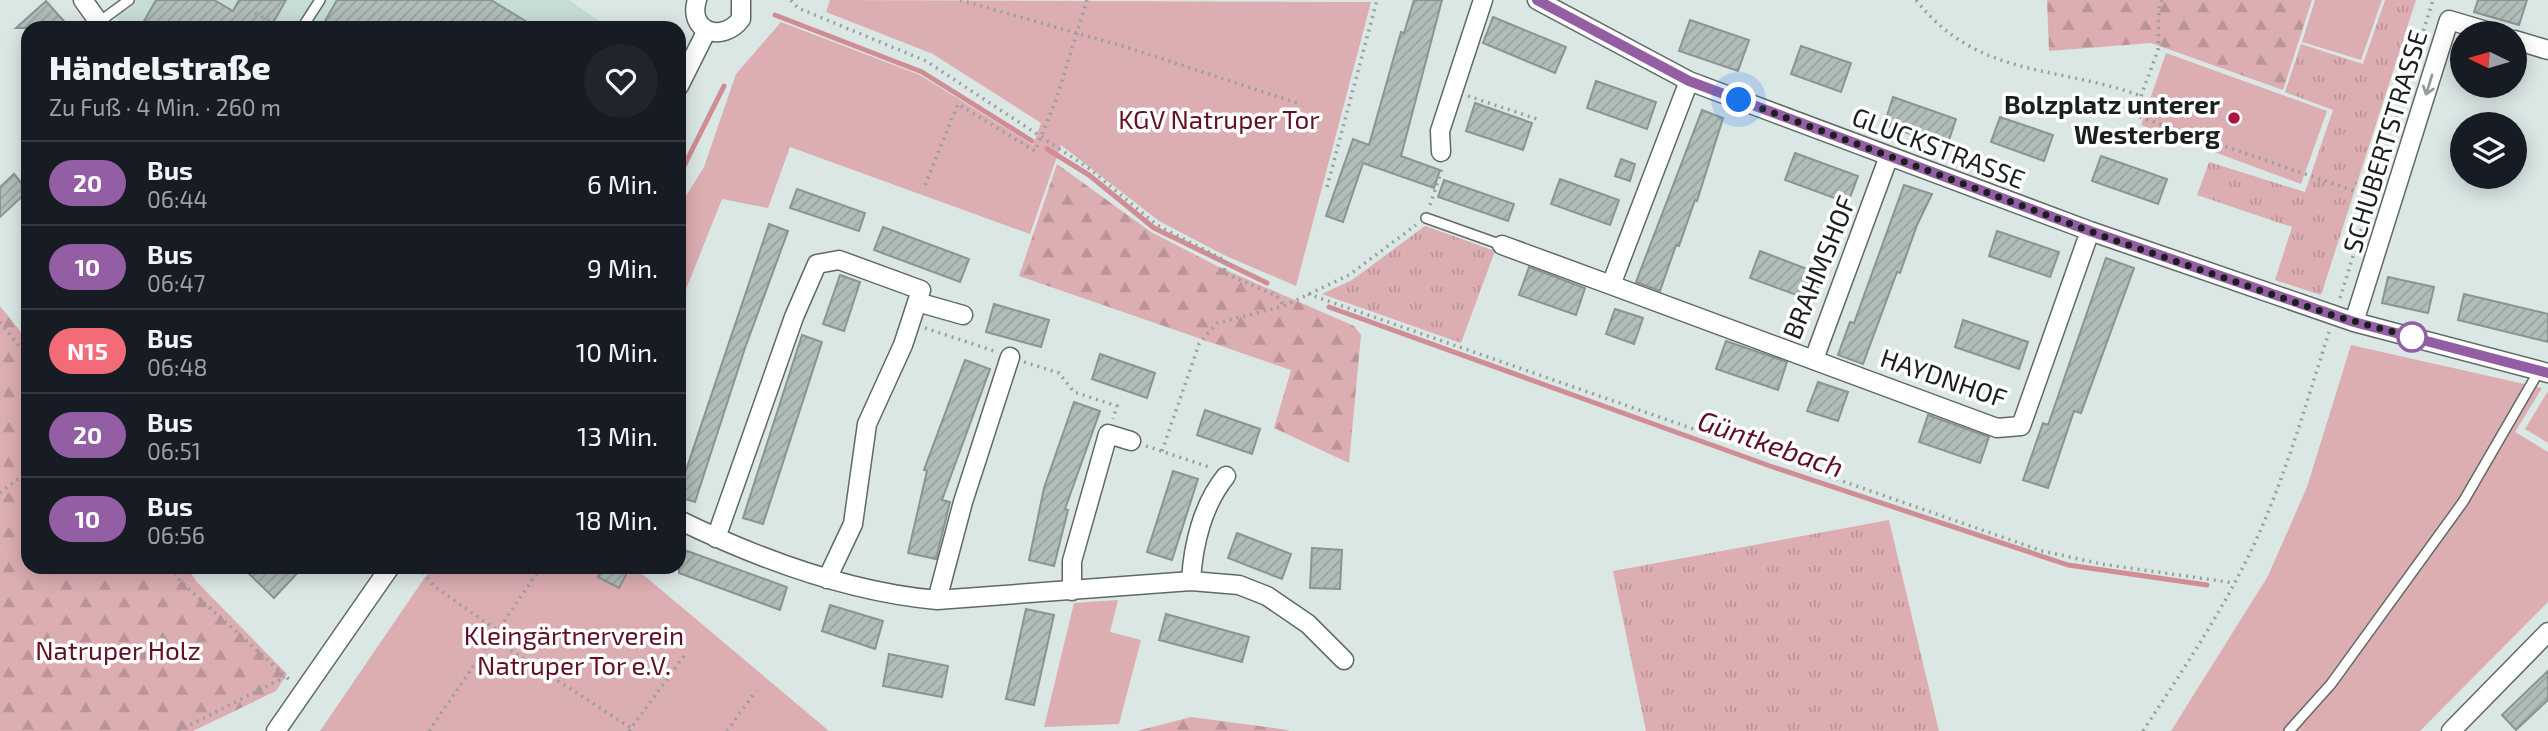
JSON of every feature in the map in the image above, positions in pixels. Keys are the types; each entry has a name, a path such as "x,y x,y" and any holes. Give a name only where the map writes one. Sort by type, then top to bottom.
{"street":[{"path":"83,0 98,21"},
{"path":"698,0 696,17 707,30 716,33 735,28 741,19 741,0"},
{"path":"1441,152 1440,131 1483,0"},
{"name":"GLUCKSTRASSE","path":"1537,0 1689,81 2090,231 2354,322 2544,372"},
{"name":"SCHUBERTSTRASSE","path":"2354,322 2449,20 2452,21"},
{"path":"686,72 707,30"},
{"path":"2527,44 2548,50"},
{"path":"1611,285 1689,81"},
{"name":"BRAHMSHOF","path":"1502,245 1814,359 1889,156"},
{"name":"HAYDNHOF","path":"1814,359 1997,428 2021,426 2090,231"},
{"path":"716,538 794,317 817,264 839,260 921,290 910,323 867,424 853,524 827,579"},
{"path":"917,302 963,315"},
{"path":"937,600 963,502 1010,357"},
{"path":"1072,591 1072,561 1108,434 1131,441"},
{"path":"1191,581 1193,557 1211,494 1226,476"},
{"path":"686,523 716,538 827,579 896,596 937,600 1191,581 1239,585 1267,596 1308,624 1343,660"},
{"path":"276,731 385,574"},
{"path":"2451,731 2547,634"}],"lane":[{"path":"106,21 130,0"},
{"path":"306,21 320,0"},
{"path":"1426,218 1502,245"},
{"path":"2288,731 2331,684 2463,502 2544,372"}],"path":[{"path":"791,0 797,8 926,61 1090,169 1157,225 1226,261 1224,273 1277,296 1284,306"},
{"path":"960,0 1076,33 1297,103"},
{"path":"925,185 958,104 1035,151 1087,0"},
{"path":"1327,187 1377,0"},
{"path":"1916,0 1955,39 1992,58 2141,96"},
{"path":"2162,0 2159,5 2158,50 2134,115 2372,197"},
{"path":"2144,731 2217,616 2283,477 2434,0"},
{"path":"255,13 269,21"},
{"path":"1453,91 1540,120"},
{"path":"1226,476 1204,464 1162,451 1199,344 1217,323 1284,306 1349,275 1426,218 1444,169 1441,152"},
{"path":"1308,294 2042,551 2102,564 2234,583"},
{"path":"0,322 21,348"},
{"path":"910,323 1059,373 1074,392 1117,407 1108,434"},
{"path":"0,493 21,476"},
{"path":"176,574 285,677 178,731"},
{"path":"424,574 435,587 497,630 512,651 630,730 684,656"},
{"path":"429,731 536,574"},
{"path":"727,731 756,691"}],"shaded area":[{"path":"121,0 569,0 600,21 119,21 109,8"}],"green space":[{"name":"KGV Natruper Tor","path":"830,0 1371,2 1296,286 1226,256 1159,221 1061,145 1030,234 790,147 768,208 722,199 686,289 686,196 704,167 736,74 781,22 920,75 1033,145 1041,123 933,54 826,12"},
{"path":"2047,0 2312,0 2283,90 2151,43 2049,51"},
{"path":"2315,0 2382,0 2361,60 2302,42"},
{"path":"2385,0 2416,0 2321,295 2275,280 2292,227 2197,195 2209,162 2305,192 2333,110 2285,92 2301,44 2363,64"},
{"name":"Bolzplatz unterer Westerberg","path":"2166,53 2327,111 2301,184 2141,125"},
{"path":"1057,164 1151,232 1219,267 1354,326 1361,335 1349,463 1274,428 1291,370 1019,276"},
{"path":"1425,226 1495,251 1461,343 1322,294 1352,280"},
{"name":"Natruper Holz","path":"0,306 21,332 21,574 192,574 287,674 276,691 193,731 0,731"},
{"path":"2351,345 2542,388 2515,432 2548,452 2548,602 2420,731 2171,731 2268,576 2307,487"},
{"path":"2548,391 2548,443 2525,429"},
{"path":"1889,520 1939,731 1646,731 1613,571"},
{"name":"Kleingärtnerverein Natruper Tor e.V.","path":"427,574 642,574 829,731 320,731"},
{"path":"1118,600 1110,632 1141,640 1119,724 1044,727 1074,603"},
{"path":"1191,717 1288,730 1289,731 1137,731"}],"building":[{"path":"156,0 214,0 233,11 239,0 286,0 274,21 144,21"},
{"path":"337,0 491,0 526,21 325,21"},
{"path":"1414,0 1442,0 1401,156 1440,170 1434,188 1363,163 1343,222 1326,216 1353,139 1369,145 1401,32 1404,33"},
{"path":"2478,0 2527,0 2520,21 2505,21 2474,12"},
{"path":"46,1 64,21 24,21"},
{"path":"1493,17 1566,47 1555,73 1483,43"},
{"path":"1690,20 1749,40 1738,71 1679,51"},
{"path":"1801,46 1851,63 1841,92 1791,74"},
{"path":"1596,81 1656,102 1647,129 1587,108"},
{"path":"1893,97 1956,119 1947,146 1884,125"},
{"path":"1475,103 1532,123 1523,150 1466,131"},
{"path":"1702,110 1723,118 1697,201 1695,200 1679,246 1676,245 1660,291 1636,282"},
{"path":"2000,117 2053,135 2044,161 1991,142"},
{"path":"1795,153 1858,176 1848,203 1785,180"},
{"path":"2101,156 2167,179 2158,204 2092,181"},
{"path":"1621,159 1635,164 1630,181 1615,176"},
{"path":"14,174 21,182 21,198 0,217 0,187"},
{"path":"1560,179 1619,200 1610,225 1551,204"},
{"path":"1444,180 1514,204 1508,221 1438,197"},
{"path":"1904,185 1932,194 1917,225 1900,273 1897,272 1863,364 1838,355 1850,322 1854,323"},
{"path":"797,189 865,213 859,231 790,208"},
{"path":"769,224 788,231 745,348 695,502 686,499 686,470"},
{"path":"883,227 969,259 960,282 874,250"},
{"path":"1997,231 2059,252 2050,277 1989,256"},
{"path":"1760,251 1823,275 1813,301 1750,278"},
{"path":"2106,258 2134,268 2081,413 2074,411 2048,488 2023,480 2043,423 2048,425"},
{"path":"1529,267 1585,288 1576,315 1519,295"},
{"path":"840,275 860,282 844,331 823,324"},
{"path":"2388,277 2434,287 2428,313 2382,303"},
{"path":"2464,294 2548,314 2548,342 2458,320"},
{"path":"994,304 1049,320 1041,347 986,332"},
{"path":"1615,309 1643,318 1634,344 1606,334"},
{"path":"1963,320 2028,342 2019,369 1955,347"},
{"path":"802,335 822,342 763,524 743,518"},
{"path":"1726,341 1787,362 1778,390 1716,369"},
{"path":"1100,354 1155,373 1147,398 1092,379"},
{"path":"965,360 990,369 942,500 950,502 936,559 908,553 927,471 924,470"},
{"path":"1818,382 1848,392 1838,421 1807,411"},
{"path":"1074,402 1100,411 1065,509 1068,510 1054,566 1029,560 1044,488"},
{"path":"1205,410 1260,429 1252,454 1197,435"},
{"path":"1928,415 1989,437 1980,463 1919,442"},
{"path":"1173,471 1198,479 1172,560 1147,552"},
{"path":"1237,533 1291,554 1282,579 1228,558"},
{"path":"1312,548 1342,550 1340,589 1310,588"},
{"path":"686,551 787,587 780,610 682,574 686,574"},
{"path":"249,574 296,574 274,598"},
{"path":"600,574 626,574 619,588 598,577"},
{"path":"830,605 883,621 875,649 822,631"},
{"path":"1026,609 1054,615 1034,705 1006,699"},
{"path":"1166,614 1249,637 1242,662 1159,640"},
{"path":"889,654 948,666 942,697 883,686"},
{"path":"2548,671 2548,700 2516,730 2502,715"}],"waterway":[{"name":"Güntkebach","path":"775,15 922,72 1032,141"},
{"path":"686,162 724,86"},
{"name":"Güntkebach","path":"1047,149 1089,175 1154,228 1267,283"},
{"name":"Güntkebach","path":"1329,307 1770,466 2068,565 2207,585"}],"bus line":[{"name":"20","path":"1537,0 1689,81 2090,231 2354,322 2548,373"}],"place":[{"name":"Bolzplatz unterer Westerberg","path":"2234,118"}],"route":[{"path":"1739,100 2198,270 2354,322 2412,337"}]}
